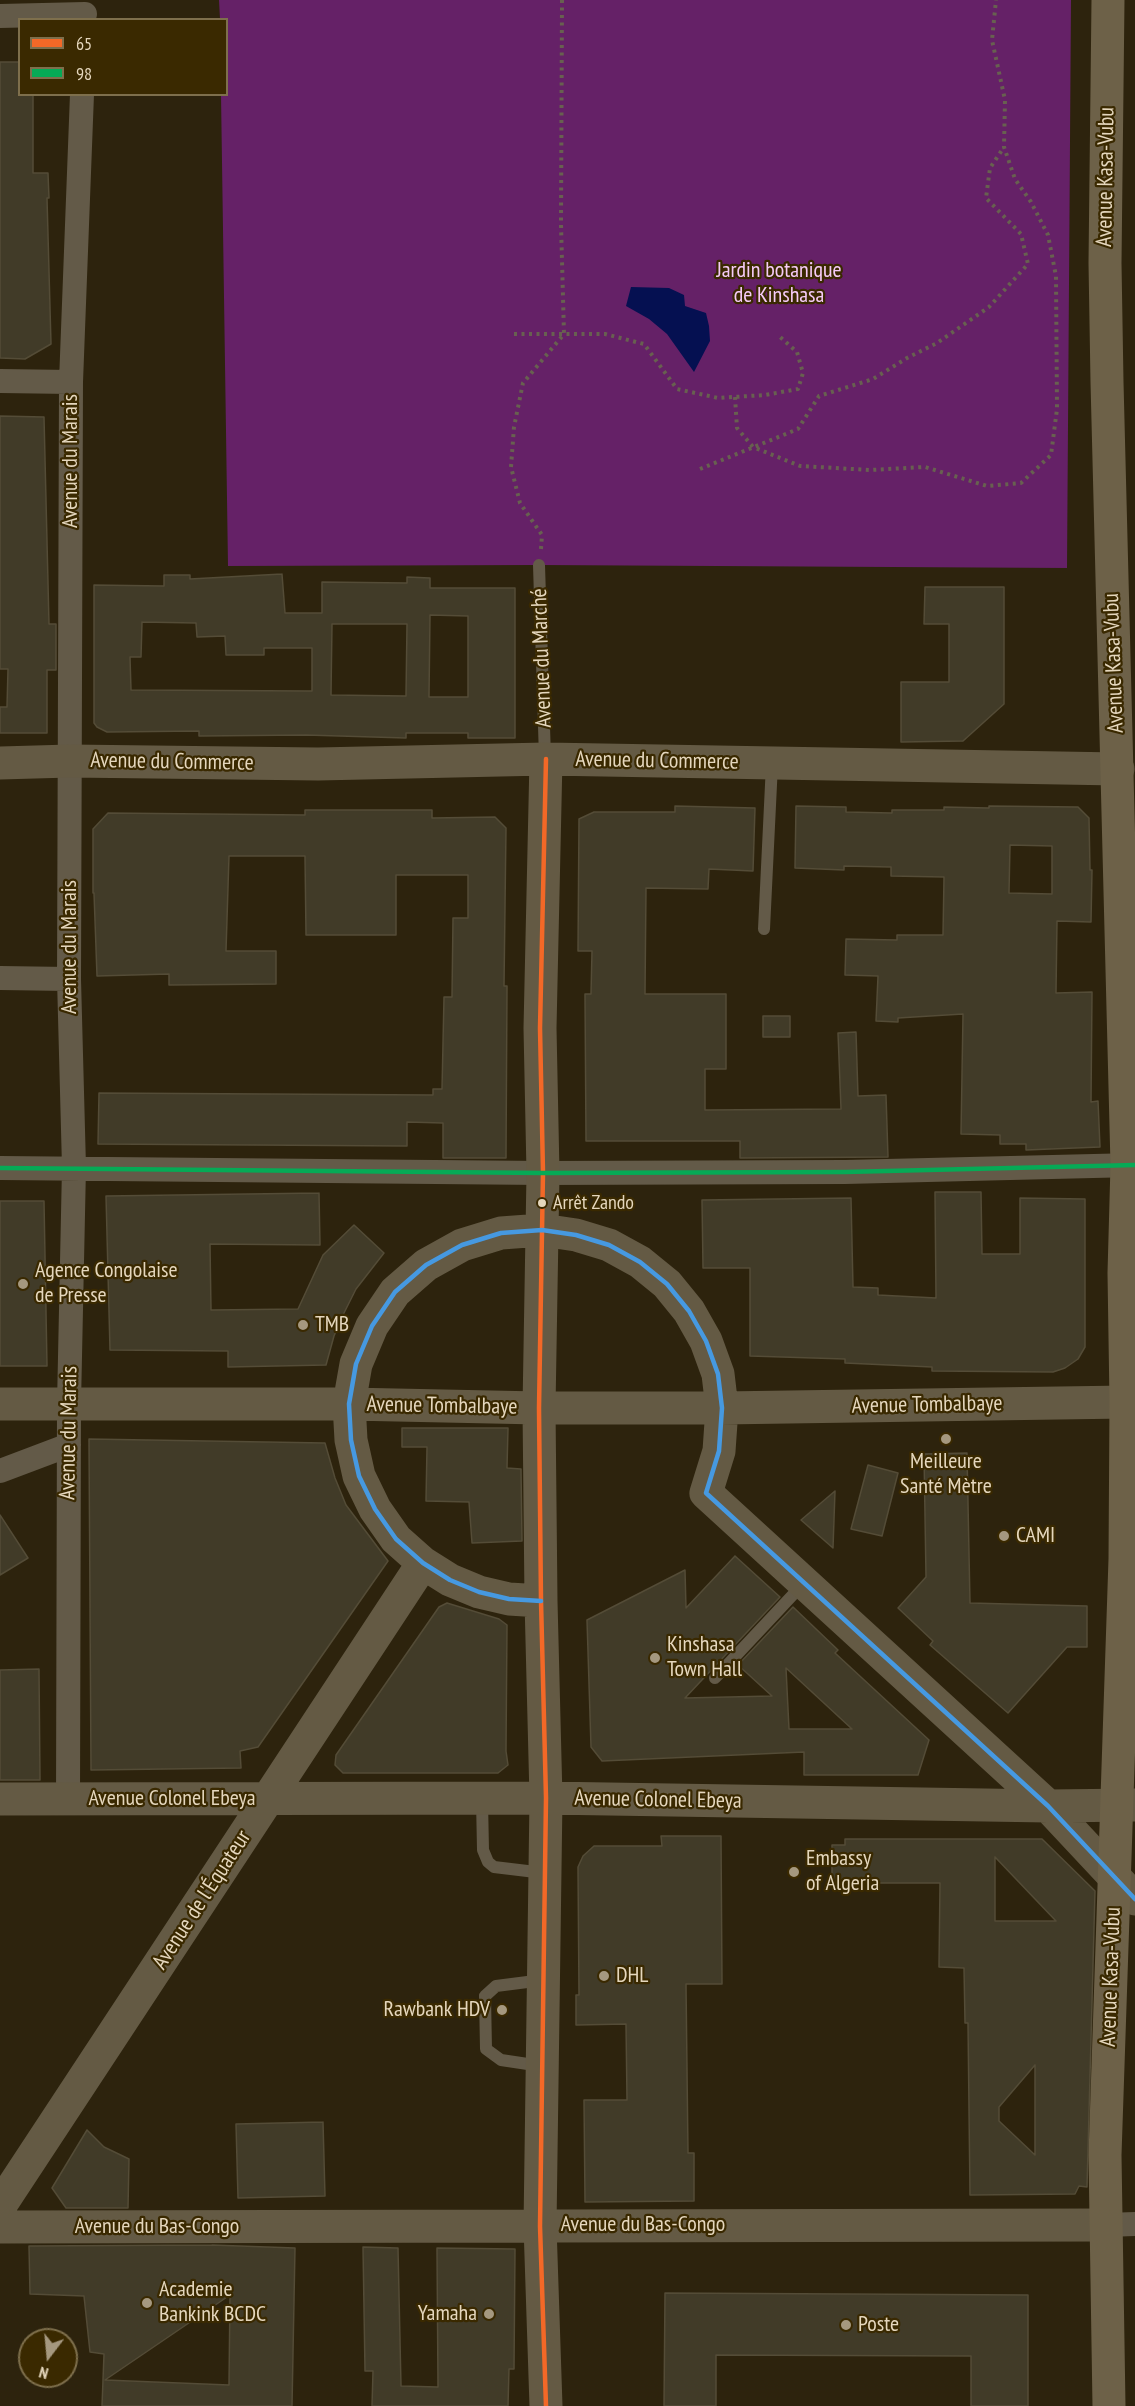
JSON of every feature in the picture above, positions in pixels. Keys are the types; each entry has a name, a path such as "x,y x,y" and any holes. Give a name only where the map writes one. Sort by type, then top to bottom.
{"main road":[{"name":"Avenue Kasa-Vubu","path":"1108,0 1105,263 1112,667 1126,769 1131,1165 1124,1273 1131,1402 1125,1559 1125,1888 1105,2155 1121,2225 1109,2406"}],"street":[{"path":"0,16 85,11"},
{"name":"Avenue du Marais","path":"68,1799 69,1404 74,1167 69,979 71,382 82,96"},
{"path":"0,381 71,382"},
{"name":"Avenue du Commerce","path":"0,763 70,761 318,764 546,759 1126,769"},
{"name":"Avenue du Marché","path":"546,759 540,1028 543,1173 539,1408 546,1798 540,2226 546,2406"},
{"path":"0,978 69,979"},
{"path":"0,1168 543,1173 845,1172 1131,1165"},
{"path":"541,1601 509,1599 479,1592 450,1580 423,1563 396,1539 375,1509 359,1476 351,1440 350,1404 356,1364 372,1326 395,1292 426,1265 462,1245 501,1233 542,1230 576,1234 609,1245 640,1262 667,1284 689,1311 706,1341 718,1374 722,1408 719,1452 706,1493 1048,1806 1125,1888"},
{"name":"Avenue Tombalbaye","path":"0,1404 350,1404 539,1408 722,1408 1131,1402"},
{"path":"0,1472 69,1445"},
{"name":"Avenue de l'Équateur","path":"0,2206 423,1563"},
{"name":"Avenue Colonel Ebeya","path":"0,1799 546,1798 1048,1806 1126,1805"},
{"name":"Avenue du Bas-Congo","path":"0,2227 1121,2225"}],"lane":[{"name":"Avenue du Marché","path":"539,565 546,759"},
{"path":"764,929 772,763"},
{"path":"715,1678 804,1583"},
{"path":"482,1798 483,1850 488,1862 494,1867 545,1873"},
{"path":"542,2067 501,2060 486,2049 485,1996 496,1986 544,1979"}],"path":[{"path":"539,565 542,535 520,503 511,467 514,428 523,383 564,334 561,224 562,0"},
{"path":"735,397 737,429 753,447 800,466 870,470 925,467 987,486 1021,483 1051,455 1057,410 1056,276 1048,235 1031,202 1015,179 1004,147 1005,100 992,40 996,0"},
{"path":"700,469 798,429 819,396 873,379 937,343 989,307 1028,264 1021,234 986,198 990,168 1004,147"},
{"path":"514,334 605,334 644,344 677,389 718,398 798,389 803,373 796,352 779,336"}],"green space":[{"name":"Jardin botanique de Kinshasa","path":"219,0 1071,0 1067,568 228,566 221,96 228,96 228,18 220,18"}],"shaded area":[{"path":"631,287 669,288 684,295 685,306 706,313 710,341 694,372 667,334 649,319 626,306"}],"building":[{"path":"0,62 18,62 18,96 33,96 33,173 48,173 51,344 25,359 0,358"},
{"path":"0,416 44,417 49,624 56,624 56,670 47,670 47,733 0,733 0,707 7,707 8,669 0,669"},
{"path":"282,574 285,613 322,613 322,582 407,583 407,577 430,578 430,588 515,588 515,738 468,738 468,733 406,733 406,738 306,735 199,736 199,731 107,732 97,727 94,723 94,585 164,586 164,575 190,575 190,579","holes":["430,615 468,616 468,697 429,697","142,622 196,623 197,637 225,636 226,655 264,655 264,648 312,648 312,691 131,690 130,657 141,657","332,624 407,624 406,696 331,695"]},
{"path":"925,587 1004,587 1004,704 963,741 901,742 901,682 949,682 949,624 924,624"},
{"path":"675,806 755,808 753,871 709,869 708,889 646,888 645,994 726,994 726,1069 705,1069 705,1110 841,1109 838,1033 856,1032 858,1096 886,1095 888,1157 740,1158 740,1141 586,1141 585,994 591,994 592,951 578,951 579,819 594,812 675,812"},
{"path":"796,806 846,807 846,812 892,813 892,810 944,810 944,807 1078,807 1089,818 1090,870 1092,870 1091,922 1057,921 1056,993 1092,992 1091,1102 1098,1101 1100,1147 1026,1150 1026,1144 1000,1144 1000,1135 961,1134 963,1014 898,1018 898,1022 876,1021 878,976 845,975 846,939 897,940 897,935 943,935 944,877 891,876 891,867 844,866 844,870 795,868","holes":["1010,845 1052,846 1052,894 1009,893"]},
{"path":"305,810 432,810 432,818 495,817 506,828 504,986 507,986 506,1158 443,1158 443,1123 407,1122 407,1146 98,1144 99,1093 433,1095 433,1089 442,1089 444,997 452,997 453,918 468,918 468,875 396,875 396,935 306,935 305,856 229,856 226,951 276,951 276,984 169,985 169,974 97,976 93,829 108,813 305,815"},
{"path":"763,1016 790,1016 790,1037 763,1037"},
{"path":"935,1192 981,1192 982,1254 1020,1254 1020,1198 1085,1199 1085,1347 1078,1359 1065,1368 1053,1372 932,1371 932,1367 845,1363 845,1359 750,1356 750,1268 703,1268 702,1200 851,1198 853,1287 878,1288 878,1295 936,1298"},
{"path":"319,1193 320,1245 210,1244 211,1310 298,1309 323,1255 354,1225 384,1253 356,1289 334,1336 326,1365 228,1367 228,1351 110,1350 106,1196"},
{"name":"Agence Congolaise de Presse","path":"0,1201 44,1201 47,1366 0,1366"},
{"path":"402,1428 508,1428 507,1468 521,1469 522,1541 472,1543 469,1502 426,1501 427,1447 402,1447"},
{"path":"89,1439 325,1443 346,1505 388,1561 258,1747 240,1751 241,1768 91,1770"},
{"path":"967,1453 970,1603 1087,1606 1087,1647 1067,1647 1008,1713 930,1645 933,1641 898,1608 926,1577 924,1454"},
{"path":"868,1465 898,1473 882,1536 851,1529"},
{"path":"835,1491 833,1548 801,1520"},
{"path":"0,1515 28,1558 0,1575"},
{"name":"Kinshasa Town Hall","path":"735,1556 780,1597 685,1698 772,1696 738,1665 793,1607 838,1650 835,1653 929,1740 918,1775 804,1775 804,1752 602,1761 591,1747 587,1620 685,1570 686,1608","holes":["786,1668 852,1729 789,1729"]},
{"path":"447,1603 499,1619 507,1625 506,1751 508,1765 498,1773 343,1773 335,1765 336,1755 439,1607"},
{"path":"39,1669 40,1780 0,1780 0,1670"},
{"path":"661,1836 721,1836 722,1984 686,1984 688,2153 694,2153 694,2201 585,2202 584,2100 627,2100 626,2024 576,2025 576,1995 579,1995 578,1867 583,1856 594,1846 662,1846"},
{"path":"845,1839 1042,1839 1095,1891 1087,2187 1079,2186 1075,2194 970,2195 968,2023 965,2023 964,1968 939,1967 940,1883 832,1883 832,1845 845,1845","holes":["995,1857 1056,1921 995,1921","1035,2065 1035,2155 999,2121 999,2107"]},
{"path":"323,2122 325,2196 238,2198 236,2124"},
{"path":"87,2130 104,2147 129,2159 128,2208 66,2208 52,2188"},
{"path":"212,2245 295,2248 292,2406 102,2406 104,2354 90,2352 84,2296 30,2294 29,2246","holes":["230,2295 229,2385 105,2380"]},
{"path":"363,2247 398,2248 401,2386 438,2387 437,2248 515,2249 514,2369 509,2369 508,2406 372,2406 373,2371 365,2371"},
{"name":"Poste","path":"665,2293 1028,2295 1028,2406 971,2406 971,2356 716,2355 716,2406 664,2406"}],"transit line":[{"name":"65","path":"546,759 540,1028 543,1173 539,1408 546,1798 540,2226 546,2406"},
{"name":"98","path":"0,1168 543,1173 845,1172 1135,1165"},
{"path":"541,1601 509,1599 479,1592 450,1580 423,1563 396,1539 375,1509 359,1476 351,1440 349,1404 356,1364 372,1326 395,1292 426,1265 462,1245 501,1233 542,1230 576,1235 609,1245 640,1262 667,1284 689,1311 706,1341 718,1374 722,1408 719,1451 706,1493 1048,1806 1135,1899"}],"place":[{"name":"Arrêt Zando","path":"542,1203"},
{"name":"Agence Congolaise de Presse","path":"23,1284"},
{"name":"TMB","path":"303,1325"},
{"name":"Meilleure Santé Mètre","path":"946,1439"},
{"name":"CAMI","path":"1004,1536"},
{"name":"Kinshasa Town Hall","path":"655,1658"},
{"name":"Embassy of Algeria","path":"794,1872"},
{"name":"DHL","path":"604,1976"},
{"name":"Rawbank HDV","path":"502,2010"},
{"name":"Academie Bankink BCDC","path":"147,2303"},
{"name":"Yamaha","path":"489,2314"},
{"name":"Poste","path":"846,2325"}]}
